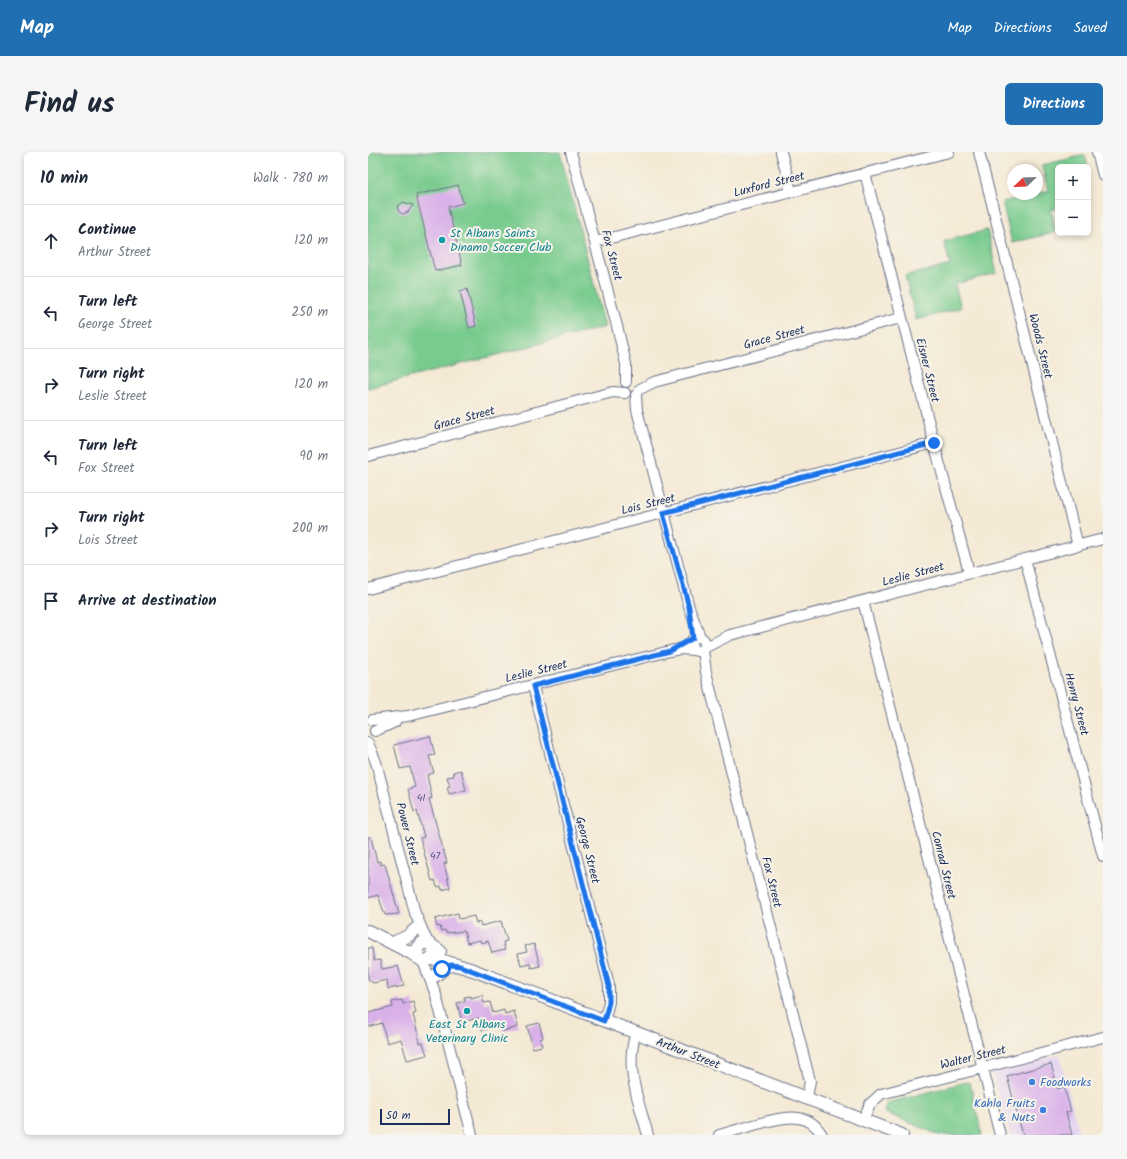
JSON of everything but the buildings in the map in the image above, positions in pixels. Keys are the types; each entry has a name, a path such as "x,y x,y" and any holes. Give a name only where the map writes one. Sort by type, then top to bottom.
{"street":[{"name":"Fox Street","path":"571,152 663,513 697,638 691,644 699,650 706,672 810,1081 807,1098"},
{"path":"781,152 790,191"},
{"name":"Luxford Street","path":"595,242 865,173 930,154 949,152"},
{"name":"Woods Street","path":"979,152 1078,546"},
{"path":"1097,152 1103,175"},
{"name":"Eisner Street","path":"865,173 901,318 969,572"},
{"name":"Grace Street","path":"368,456 901,318"},
{"name":"Lois Street","path":"368,589 934,443"},
{"name":"Leslie Street","path":"670,651 697,638 730,635 969,572 1103,539"},
{"name":"Henry Street","path":"1025,559 1103,856"},
{"name":"Conrad Street","path":"863,601 1000,1135"},
{"name":"Leslie Street","path":"370,719 408,716 670,651 680,649 699,650 730,635"},
{"name":"George Street","path":"533,686 609,986 609,1002 604,1021"},
{"name":"Leslie Street","path":"372,733 408,716"},
{"name":"Power Street","path":"370,719 376,726 372,733 376,762 472,1135"},
{"name":"Power Street","path":"368,743 376,762"},
{"name":"Power Street","path":"415,914 417,928 435,976 436,994"},
{"path":"397,941 408,936 417,928"},
{"name":"Arthur Street","path":"368,930 425,952 460,960 473,970"},
{"name":"Arthur Street","path":"368,930 902,1135"},
{"path":"435,976 447,966 455,964"},
{"path":"636,1033 632,1045 630,1063 648,1135"},
{"name":"Walter Street","path":"863,1120 870,1104 881,1094 1103,1037"},
{"path":"719,1135 791,1117 803,1119 813,1124 822,1135"}],"shaded area":[{"path":"1060,1055 1079,1135 1011,1135 991,1072"}],"green space":[{"path":"368,152 560,152 605,327 368,388"},
{"path":"1085,155 1087,164 1055,164 1055,209 1051,210 1055,232 1012,243 1002,202 1010,200 1043,200 1043,192 1048,191 1043,165"},
{"path":"987,230 997,273 955,284 961,308 916,320 905,276 950,265 944,241"},
{"path":"966,1082 970,1083 982,1135 939,1135 884,1112 887,1103"}],"place":[{"name":"St Albans Saints Dinamo Soccer Club","path":"442,240"},
{"name":"East St Albans Veterinary Clinic","path":"467,1011"},
{"name":"Foodworks","path":"1032,1082"},
{"name":"Kahla Fruits & Nuts","path":"1043,1110"}],"route":[{"path":"442,969 455,964 604,1021 609,1002 609,986 533,686 670,651 692,640 689,607 663,513 934,443"}]}
